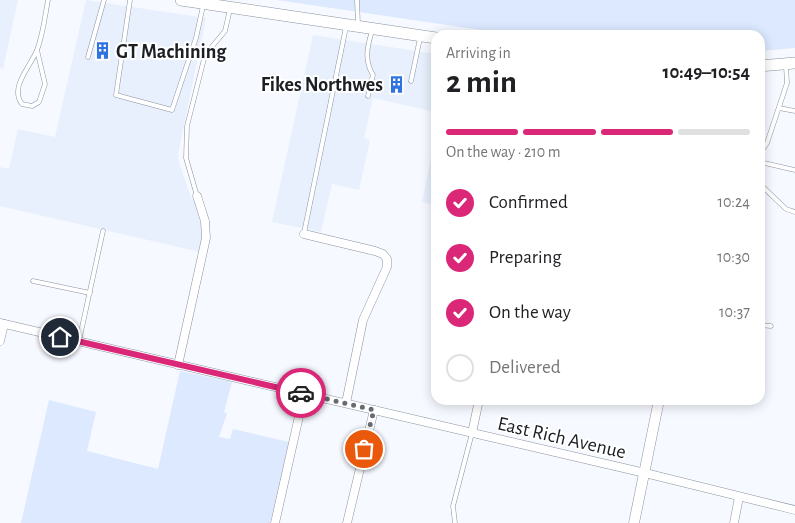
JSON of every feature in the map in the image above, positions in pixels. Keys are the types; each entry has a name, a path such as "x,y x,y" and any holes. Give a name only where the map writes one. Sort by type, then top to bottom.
{"main road":[{"path":"181,0 431,37"},
{"path":"765,66 790,64"}],"street":[{"path":"178,365 207,230 197,196"},
{"path":"304,234 375,251 387,259 387,267 363,320 346,403"},
{"path":"0,342 2,324"},
{"name":"East Rich Avenue","path":"2,324 645,473 795,510"},
{"path":"275,523 304,394"},
{"path":"472,433 478,405"},
{"path":"634,523 658,405"},
{"path":"347,523 374,410"},
{"path":"734,523 739,497"}],"lane":[{"path":"37,50 45,84 39,102 32,106 22,104 18,93 20,82 37,50 48,0"},
{"path":"88,57 104,0"},
{"path":"130,0 116,95 172,110 196,38 203,3"},
{"path":"357,0 358,27"},
{"path":"197,196 186,158 187,126 205,55 225,31 230,7"},
{"path":"304,234 346,25"},
{"path":"368,96 373,75 367,65 367,47 373,29"},
{"path":"411,81 420,36"},
{"path":"765,146 787,83 790,64"},
{"path":"779,108 795,111"},
{"path":"765,163 795,170"},
{"path":"765,189 786,209 795,212"},
{"path":"79,341 103,231"},
{"path":"33,280 90,293"},
{"path":"765,325 771,326"},
{"path":"455,523 453,506 472,433"}],"shaded area":[{"path":"0,0 18,0 3,69 0,68"},
{"path":"86,0 206,18 178,154 179,163 192,200 195,199 204,230 200,252 0,206 0,167 9,169 18,129 55,137"},
{"path":"277,0 795,0 795,48 765,51 765,30 481,30"},
{"path":"313,35 431,53 431,111 373,98 364,138 370,140 359,190 332,184 321,232 272,222"},
{"path":"431,158 431,205 422,202"},
{"path":"180,371 232,382 224,412 227,414 219,437 230,439 233,429 289,442 270,523 21,523 49,400 96,412 87,451 158,469"}],"way so far":[{"path":"301,393 374,410 364,449"}],"place":[{"name":"GT Machining","path":"102,51"},
{"name":"Fikes Northwes","path":"397,84"}],"route":[{"path":"60,337 301,393"}]}
